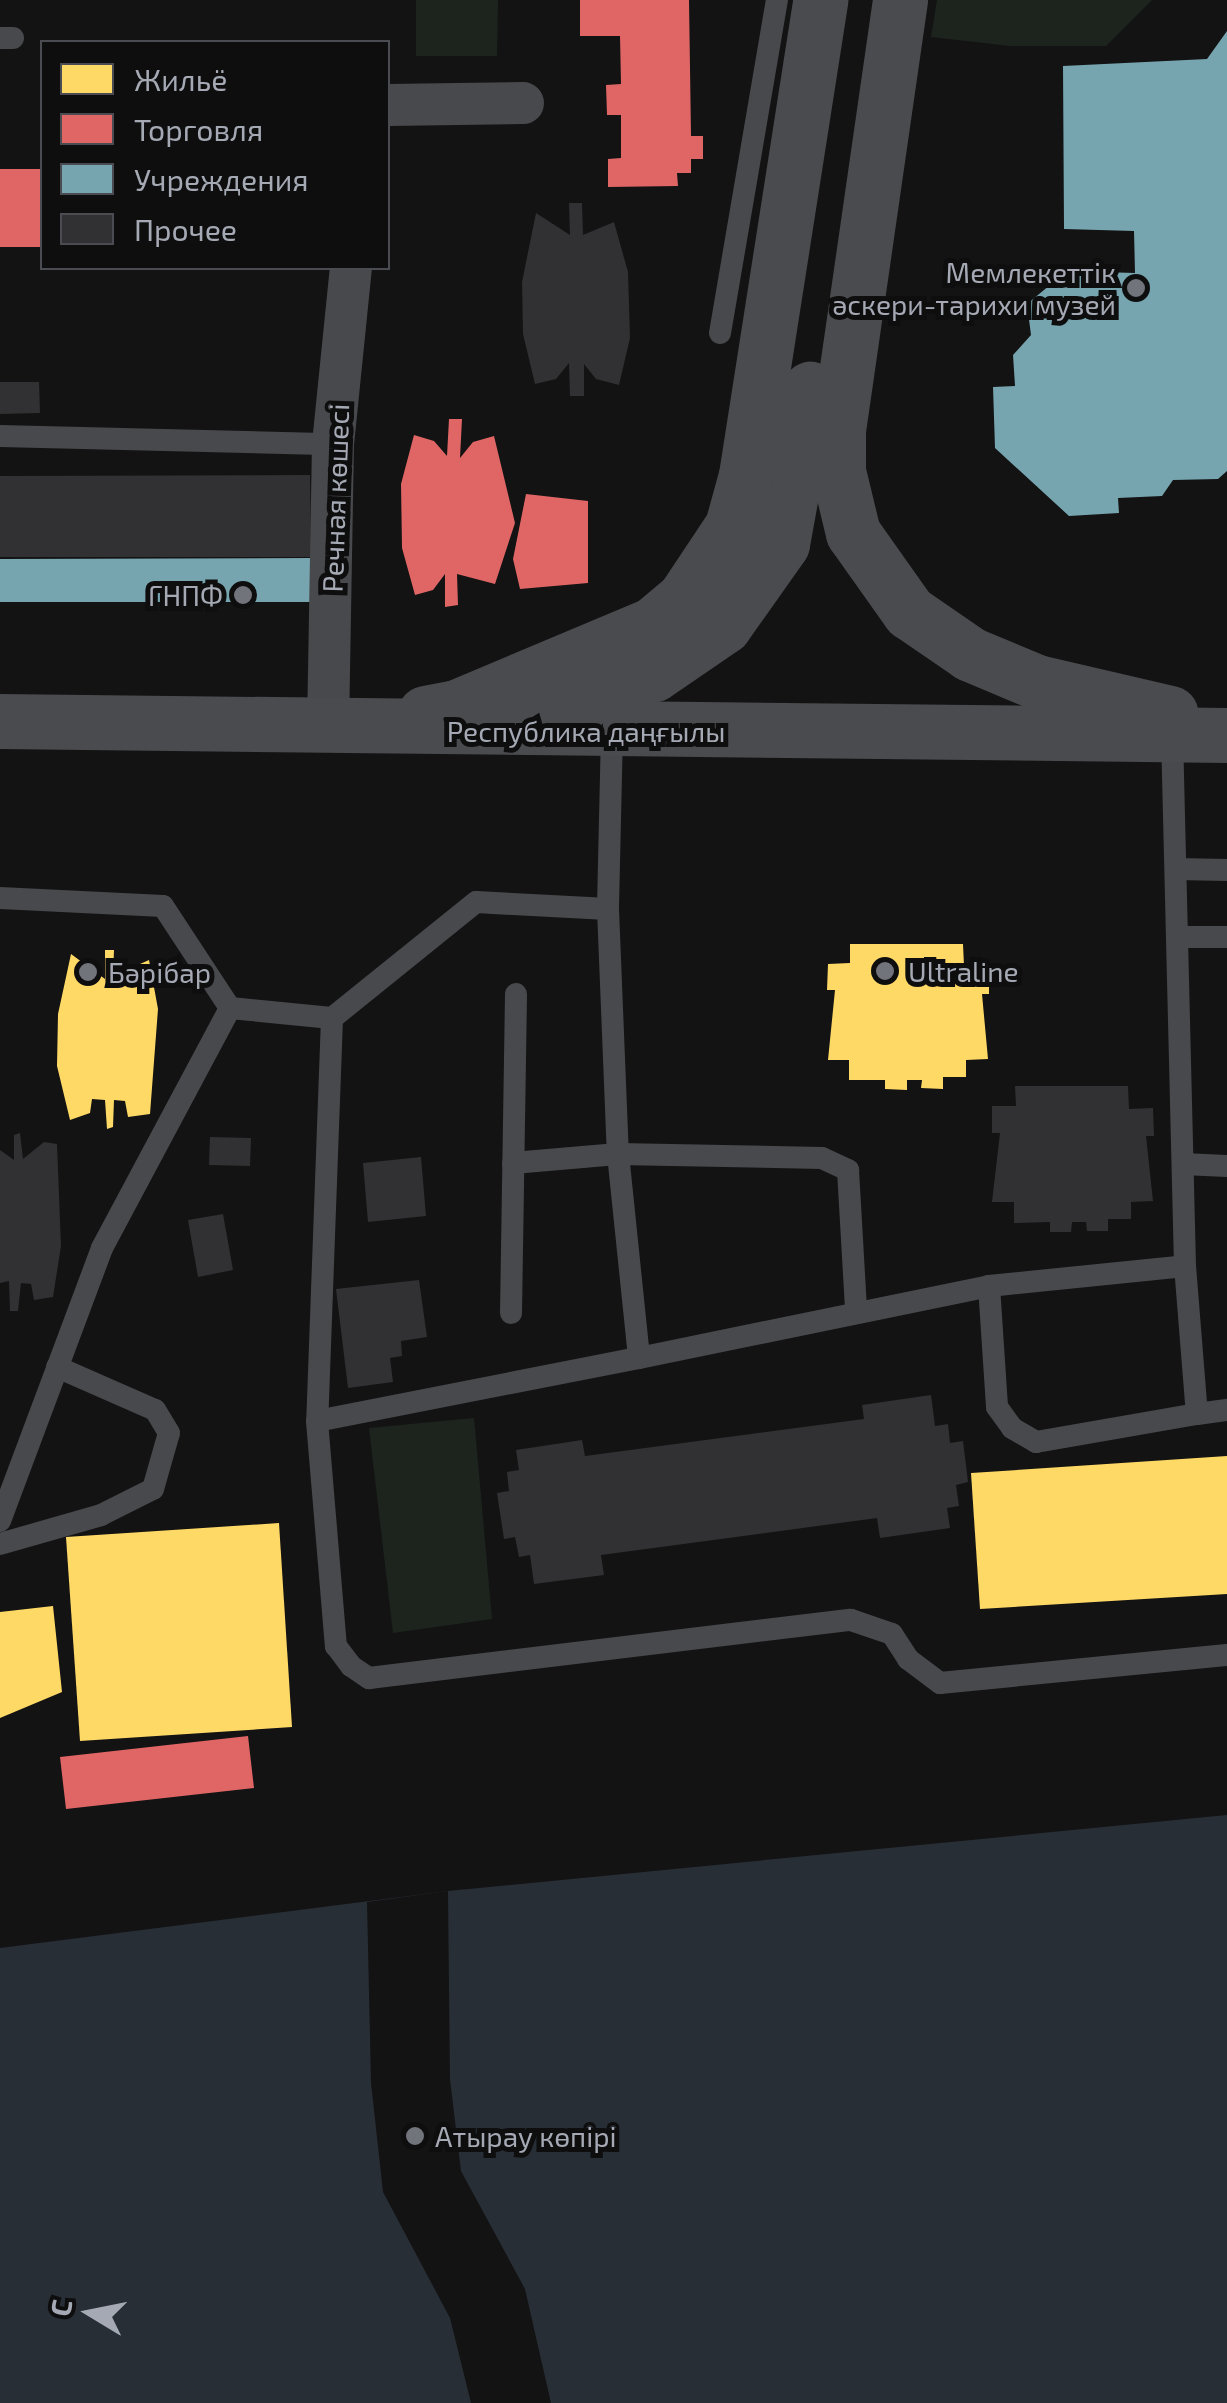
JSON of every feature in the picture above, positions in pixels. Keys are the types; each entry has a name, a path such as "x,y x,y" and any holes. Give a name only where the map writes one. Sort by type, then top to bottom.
{"main road":[{"path":"456,708 653,624 684,598 732,526 746,475 820,0"},
{"path":"328,729 617,686 654,674 724,626 771,566 788,525 800,462 865,0"},
{"path":"900,0 838,432 853,533 909,612 970,654 1037,682 1227,726"},
{"name":"Республика даңғылы","path":"0,721 328,729 1172,735 1227,739"},
{"path":"1172,735 1227,760"}],"street":[{"path":"390,105 523,104"},
{"name":"Речная көшесі","path":"328,729 333,444 352,270"}],"lane":[{"path":"720,333 777,0"},
{"path":"0,436 333,444"},
{"path":"612,731 608,909 618,1154 639,1358"},
{"path":"1172,735 1184,1266 1198,1414"},
{"path":"1176,868 1227,870"},
{"path":"0,898 163,906 230,1008"},
{"path":"230,1008 332,1018 476,902 608,909"},
{"path":"1178,937 1227,936"},
{"path":"511,1313 516,994"},
{"path":"0,1521 102,1248 230,1008"},
{"path":"332,1018 317,1422 336,1646 369,1678 851,1620 892,1634 908,1659 940,1683 1227,1655"},
{"path":"513,1163 618,1154 822,1158 848,1170 856,1310"},
{"path":"1183,1164 1227,1166"},
{"path":"317,1422 988,1286 1184,1266"},
{"path":"988,1286 996,1407 1012,1428 1036,1442 1227,1410"},
{"path":"0,1544 101,1515 153,1489 170,1433 155,1410 57,1367"}],"shaded area":[{"path":"416,0 498,0 497,56 416,56"},
{"path":"937,0 1152,0 1106,46 1010,46 931,37"},
{"path":"474,1418 492,1619 393,1633 369,1428"},
{"path":"1227,1815 1227,2403 0,2403 0,1948 448,1891"}],"pier":[{"name":"Атырау көпірі","path":"448,1891 450,2079 461,2171 525,2289 551,2403 471,2403 450,2318 383,2192 371,2083 367,1902"}],"building: Жильё":[{"path":"850,944 963,944 964,966 989,966 989,994 982,994 988,1059 966,1060 966,1077 943,1077 943,1089 921,1088 922,1080 907,1080 907,1090 885,1089 885,1080 849,1080 849,1060 828,1060 835,990 827,990 828,964 850,963"},
{"path":"105,950 114,950 113,976 149,960 158,1009 150,1114 128,1117 125,1101 114,1100 113,1127 107,1129 105,1100 92,1099 90,1113 70,1120 57,1066 58,1014 71,954 105,979"},
{"path":"1227,1456 1227,1594 980,1609 971,1473"},
{"path":"279,1523 292,1727 80,1741 66,1537"},
{"path":"53,1606 62,1692 0,1718 0,1612"}],"building: Торговля":[{"path":"580,0 689,0 691,136 703,136 703,159 691,159 691,173 677,173 678,186 608,187 608,159 621,158 621,115 607,115 606,85 621,84 620,36 580,36"},
{"path":"0,169 40,169 40,247 0,247"},
{"path":"449,419 462,419 460,458 473,442 494,436 515,523 495,584 457,574 458,605 445,607 445,574 433,590 415,595 402,548 401,484 414,435 434,441 447,456"},
{"path":"526,494 588,501 588,583 520,589 513,559"},
{"path":"248,1736 254,1788 66,1809 60,1757"}],"building: Учреждения":[{"name":"Мемлекеттік әскери-тарихи музей","path":"1227,31 1227,471 1218,479 1173,480 1162,496 1118,498 1119,513 1069,516 995,448 993,387 1015,386 1013,355 1031,335 1027,304 1067,271 1135,273 1134,231 1064,229 1063,66 1207,59"},
{"path":"310,558 310,602 0,602 0,559"}],"building: Прочее":[{"path":"569,203 582,203 583,235 614,222 628,272 630,338 619,385 596,379 584,364 584,396 570,396 569,363 556,379 535,384 523,334 522,282 536,213 570,235"},
{"path":"0,382 39,382 40,413 0,414"},
{"path":"310,475 311,557 0,557 0,476"},
{"path":"1015,1086 1128,1086 1129,1109 1153,1108 1154,1136 1146,1136 1153,1201 1131,1202 1131,1219 1108,1219 1108,1231 1087,1231 1086,1222 1072,1222 1071,1232 1050,1232 1050,1222 1014,1223 1014,1202 992,1202 1000,1133 992,1133 992,1106 1016,1106"},
{"path":"20,1133 23,1159 44,1142 57,1144 61,1246 53,1297 34,1300 31,1284 21,1283 18,1311 10,1311 9,1281 0,1283 0,1150 14,1160 14,1135"},
{"path":"210,1137 251,1138 250,1166 209,1165"},
{"path":"421,1157 426,1216 368,1222 363,1163"},
{"path":"223,1214 233,1270 198,1277 188,1220"},
{"path":"419,1280 427,1337 401,1341 402,1356 390,1358 393,1382 348,1388 336,1289"},
{"path":"931,1395 935,1426 948,1424 950,1443 963,1441 968,1482 956,1485 959,1506 947,1508 950,1528 880,1538 877,1518 601,1555 604,1575 534,1584 530,1555 519,1557 515,1537 504,1539 497,1493 509,1491 507,1472 519,1470 516,1450 582,1440 585,1456 864,1419 862,1405"}],"place":[{"name":"Мемлекеттік әскери-тарихи музей","path":"1136,288"},
{"name":"ГНПФ","path":"243,595"},
{"name":"Ultraline","path":"885,971"},
{"name":"Бәрібар","path":"88,972"},
{"name":"Атырау көпірі","path":"415,2136"}]}
